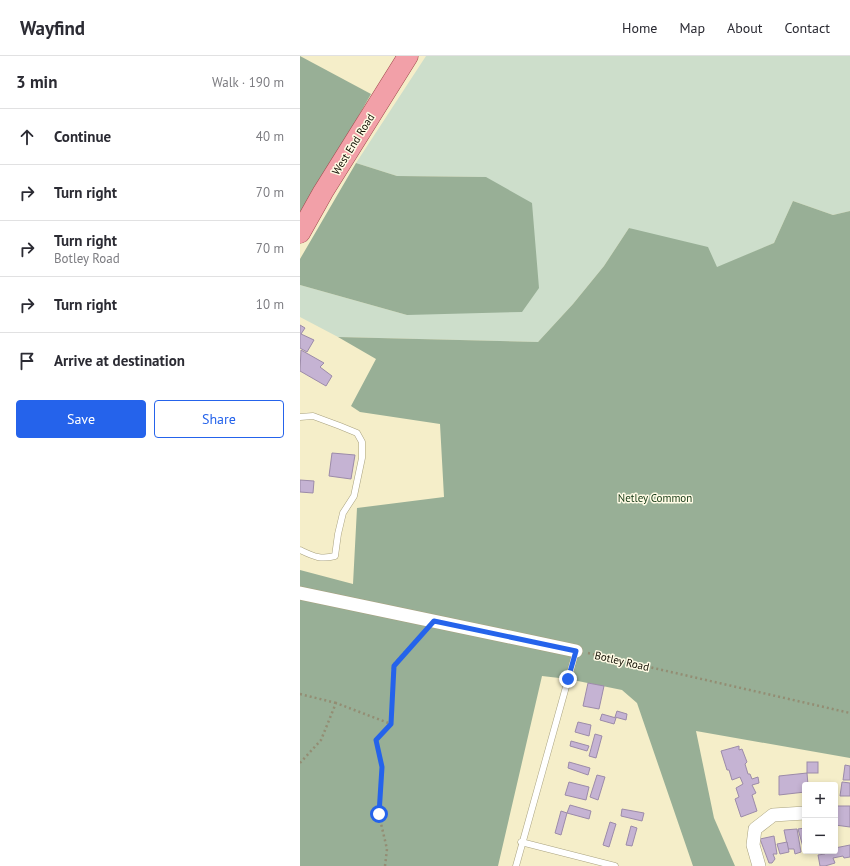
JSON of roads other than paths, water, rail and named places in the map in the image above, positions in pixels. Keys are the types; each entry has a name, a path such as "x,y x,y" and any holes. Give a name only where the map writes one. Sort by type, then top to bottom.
{"main road":[{"name":"West End Road","path":"300,233 323,192 408,56"}],"street":[{"path":"300,593 576,651"},
{"path":"759,866 752,845 755,829 773,815 802,813"}],"lane":[{"path":"300,418 313,416 357,433 362,442 362,458 354,496 343,513 335,556 326,559 318,558 300,550"},
{"path":"516,866 521,842 576,651"},
{"path":"521,842 615,866"}],"park label":[{"name":"Netley Common","path":"655,498"}]}
